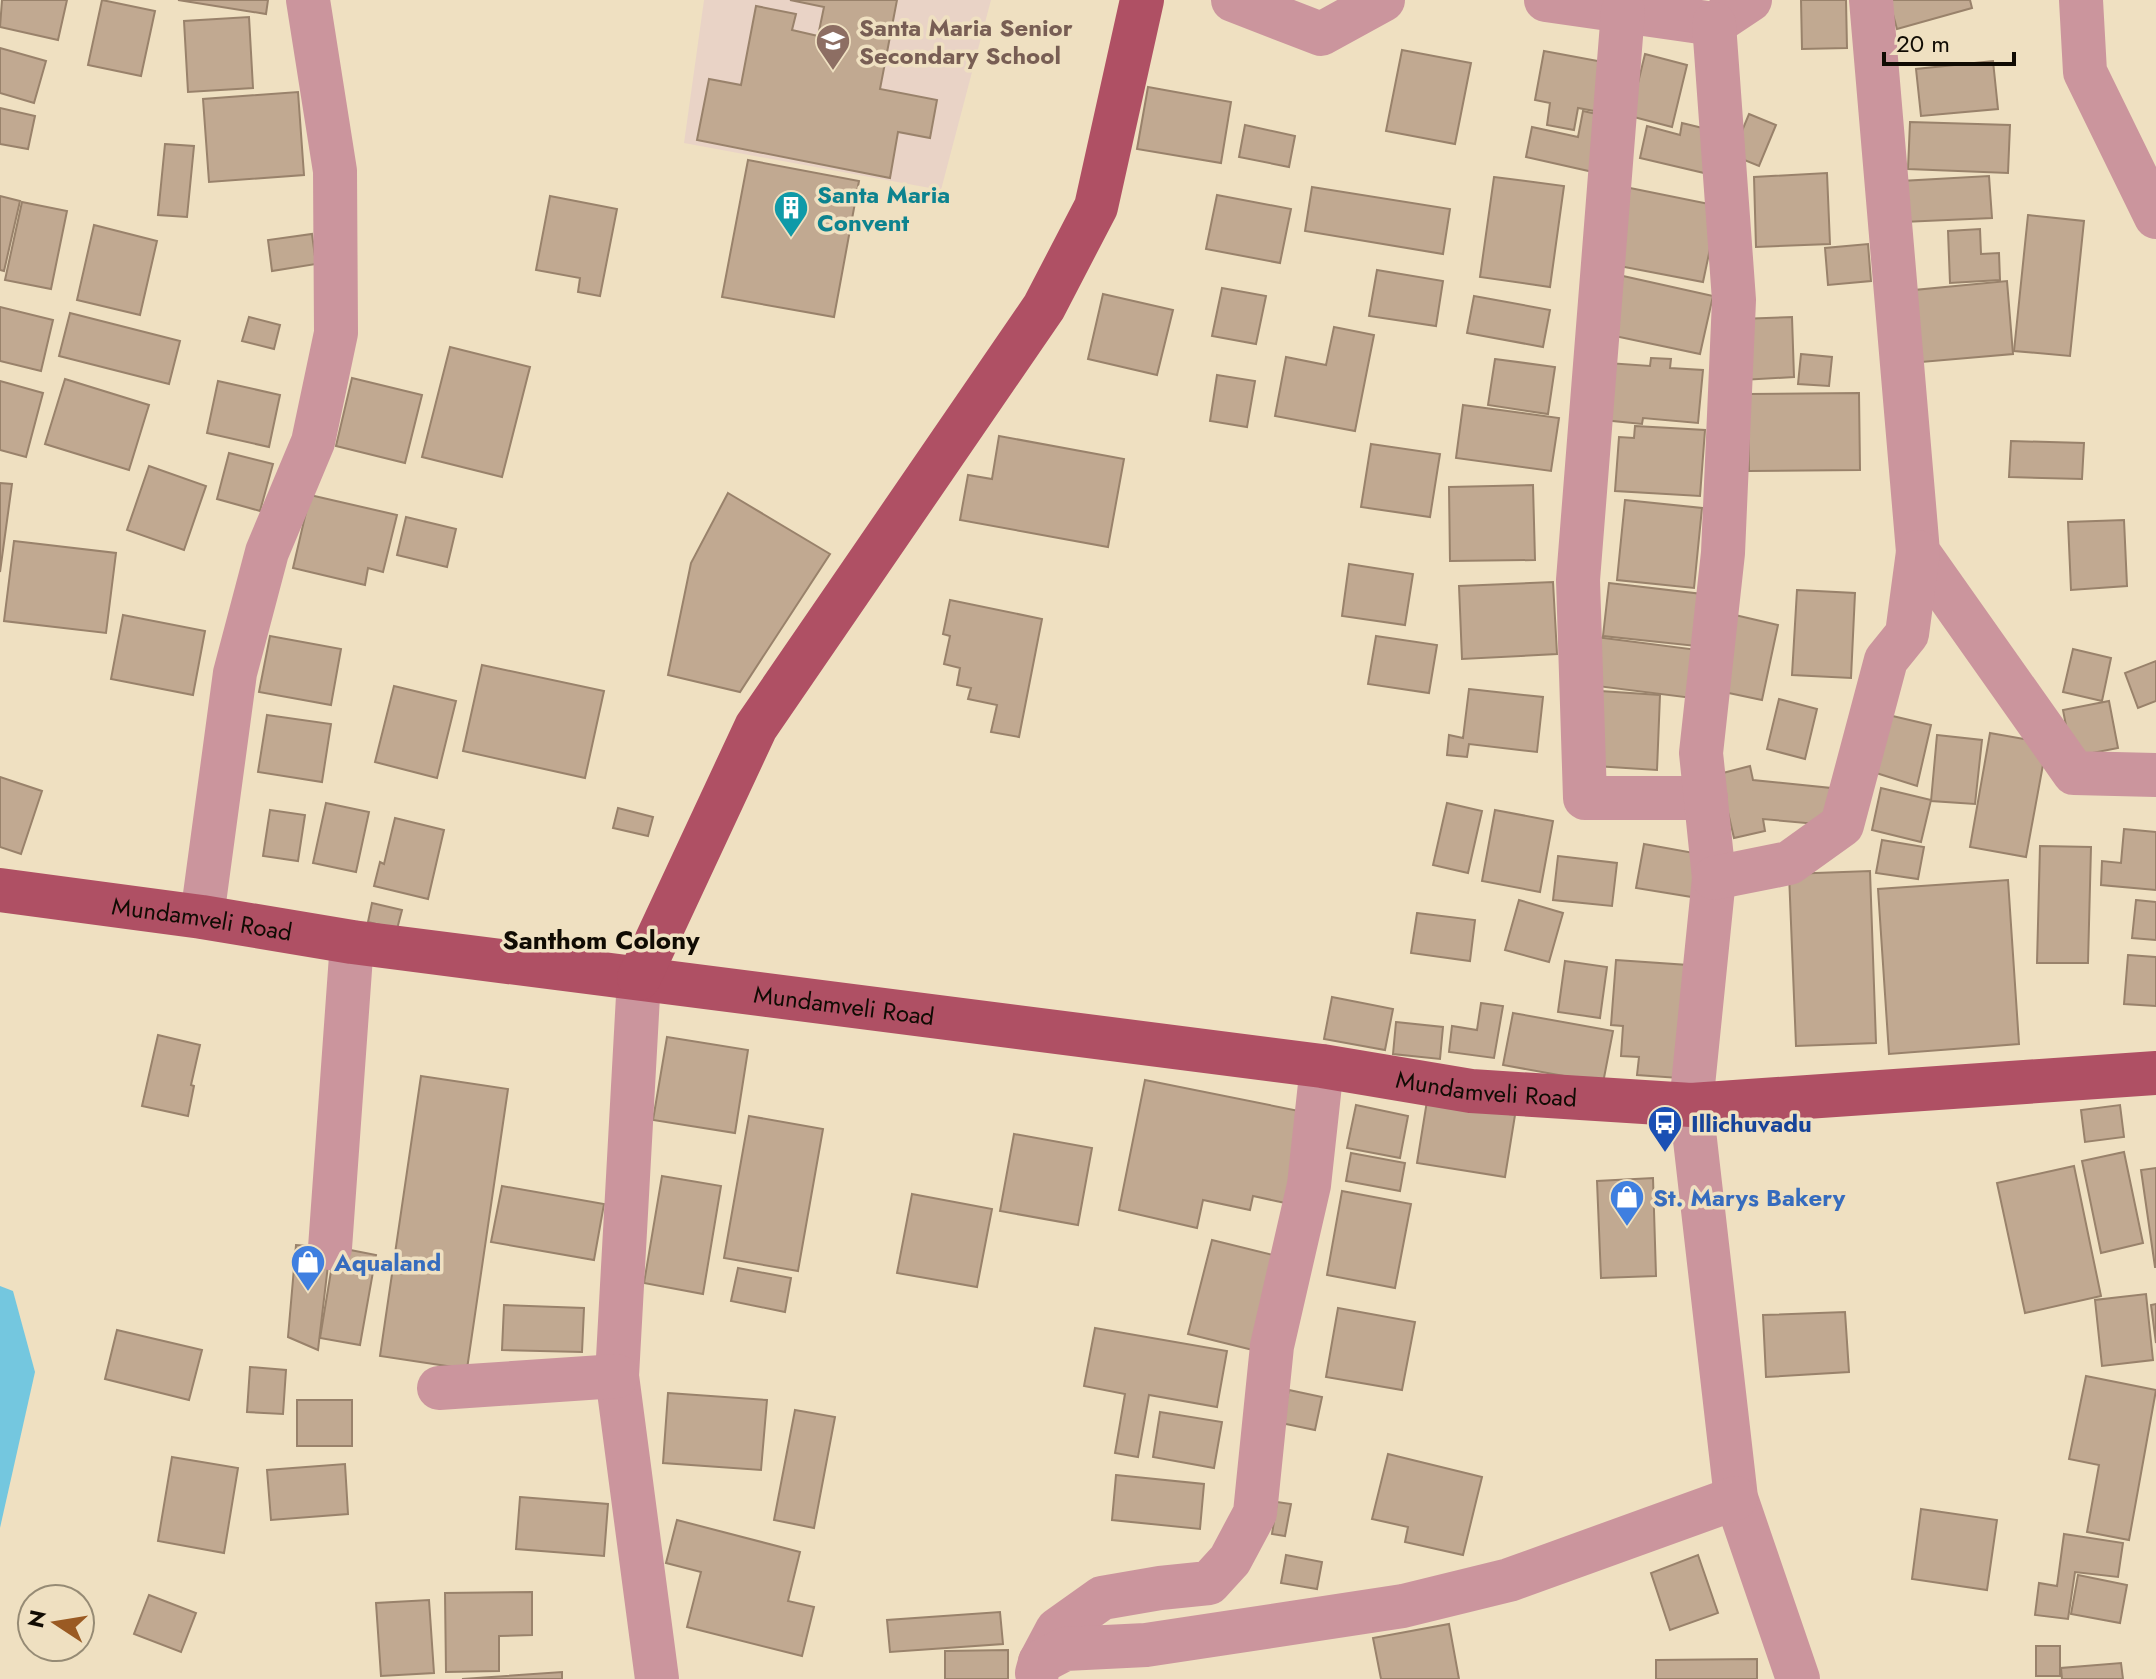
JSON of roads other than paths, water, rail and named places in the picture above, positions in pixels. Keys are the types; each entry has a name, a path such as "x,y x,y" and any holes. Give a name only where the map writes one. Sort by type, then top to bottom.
{"main road":[{"path":"639,978 756,727 1044,307 1096,207 1142,0"},
{"name":"Mundamveli Road","path":"0,890 202,917 352,942 1322,1066 1471,1091 1691,1105 2156,1073"}],"street":[{"path":"202,917 235,673 267,552 313,442 336,333 335,171 308,0"},
{"path":"1233,0 1321,34 1383,0"},
{"path":"1546,0 1714,24 1750,0"},
{"path":"1714,878 1789,863 1842,825 1886,660 1907,634 1918,552 1871,0"},
{"path":"2081,0 2085,72 2156,217"},
{"path":"1623,11 1578,580 1585,798 1706,798"},
{"path":"1714,24 1734,300 1723,553 1701,753 1714,878 1691,1105 1736,1498 1798,1679"},
{"path":"1918,552 2074,773 2156,775"},
{"path":"330,1248 352,942"},
{"path":"639,978 617,1376 657,1679"},
{"path":"1038,1670 1057,1630 1102,1598 1209,1583 1230,1560 1255,1513 1272,1346 1309,1185 1322,1066"},
{"path":"439,1388 617,1376"},
{"path":"1038,1670 1065,1649 1146,1645 1403,1606 1509,1580 1736,1498"}],"water":[{"path":"0,1286 13,1291 35,1372 0,1528"}],"place":[{"name":"Santa Maria Senior Secondary School","path":"833,72"},
{"name":"Santa Maria Convent","path":"791,239"},
{"name":"Illichuvadu","path":"1665,1154"},
{"name":"St. Marys Bakery","path":"1627,1228"},
{"name":"Aqualand","path":"308,1293"}],"district":[{"name":"Santhom Colony","path":"601,940"}]}
